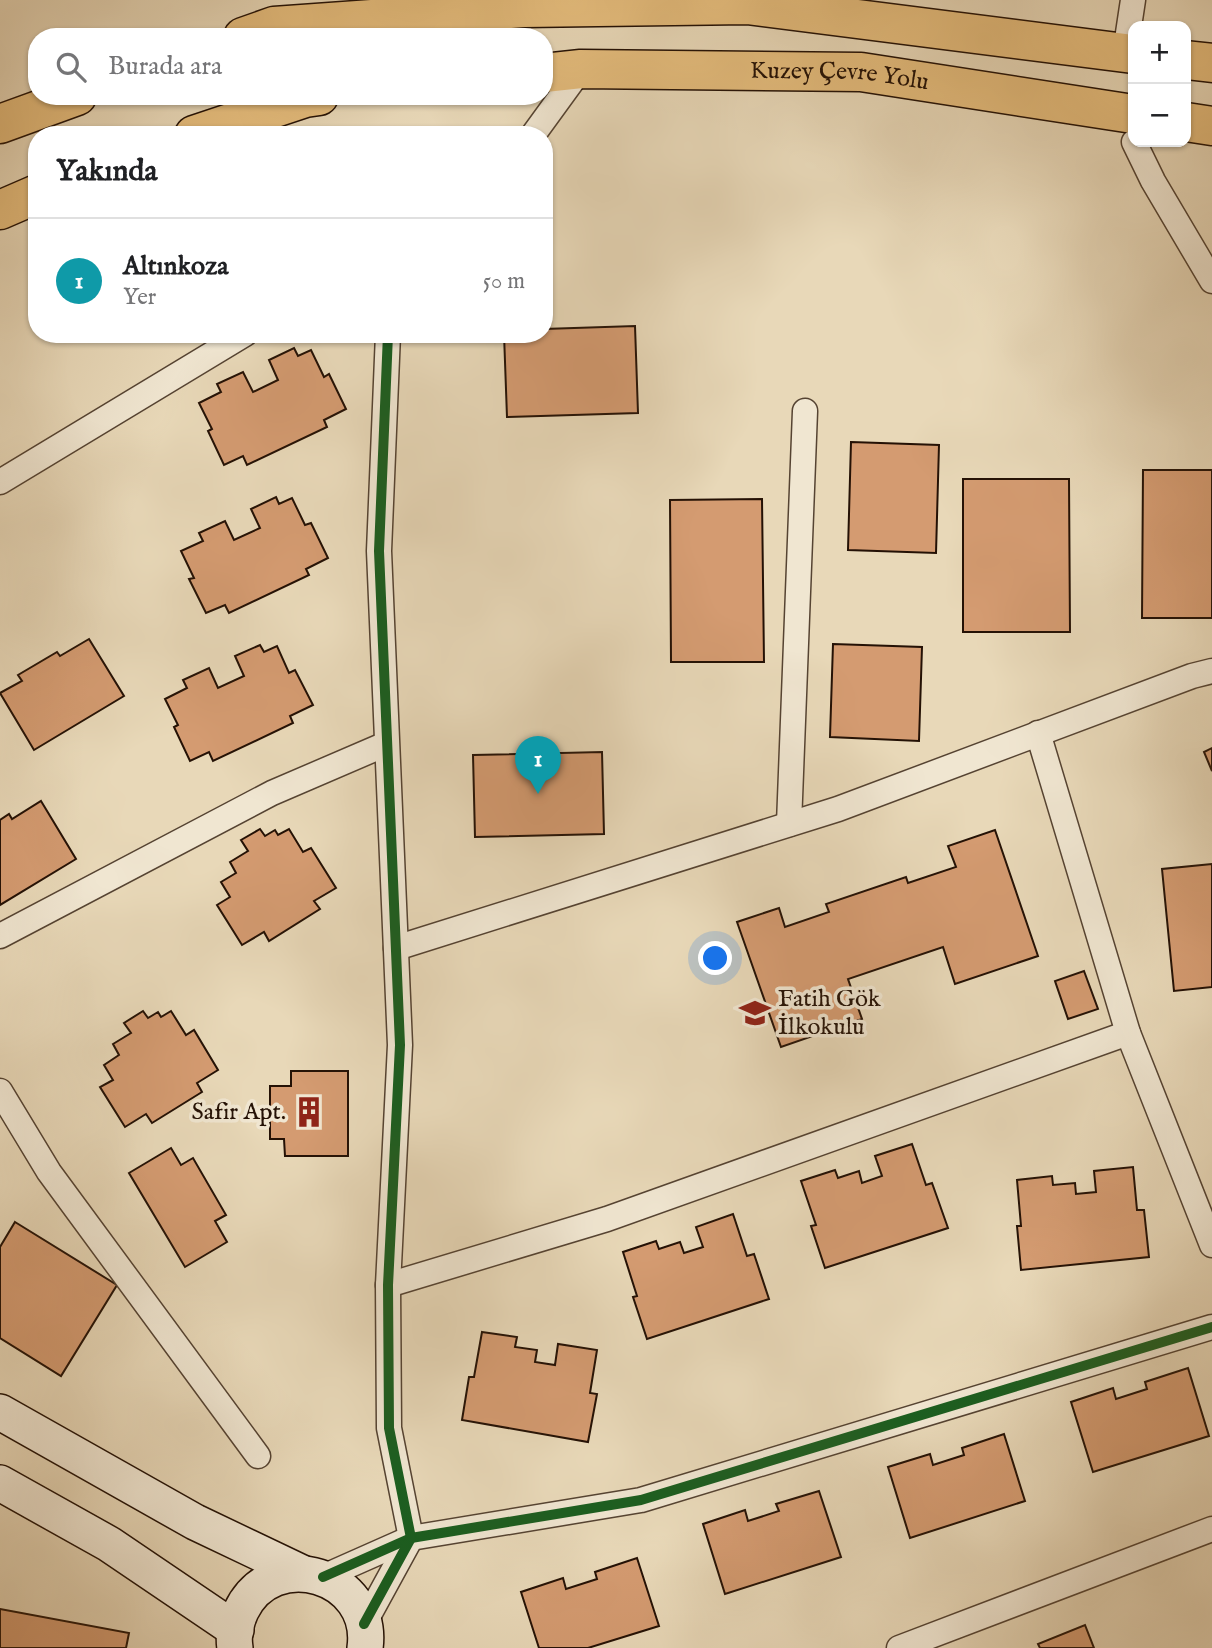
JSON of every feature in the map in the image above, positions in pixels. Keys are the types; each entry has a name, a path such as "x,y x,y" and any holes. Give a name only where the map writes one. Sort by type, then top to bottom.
{"main road":[{"path":"268,28 606,3 747,5 1128,53"},
{"path":"1191,61 1212,64"},
{"name":"Kuzey Çevre Yolu","path":"563,71 861,72 1128,127"},
{"path":"0,124 52,105"},
{"path":"221,126 284,105"},
{"path":"1191,123 1212,126"},
{"path":"0,210 28,198"}],"street":[{"path":"1131,21 1132,0"},
{"path":"553,92 563,71"},
{"path":"537,126 547,105"},
{"path":"1139,147 1153,181 1212,281"},
{"path":"0,482 230,343"},
{"path":"365,1641 411,1538 388,1428 388,1285 400,1045 379,551 388,343"},
{"path":"789,824 805,411"},
{"path":"396,948 838,809 1192,676 1212,671"},
{"path":"1038,733 1128,1033 1212,1245"},
{"path":"0,936 272,793 386,744"},
{"path":"388,1285 607,1219 1128,1033"},
{"path":"0,1091 48,1172 258,1456"},
{"path":"234,1642 236,1620 246,1601 261,1586 281,1576 312,1575 411,1538 641,1500 1212,1327"},
{"path":"0,1412 195,1522 342,1588 356,1604 365,1641"},
{"path":"0,1483 109,1544 234,1642"},
{"path":"899,1648 1212,1529"}],"building":[{"path":"635,326 638,413 507,417 504,343 553,343 553,329"},
{"path":"294,348 298,356 311,350 324,377 329,374 346,409 324,420 327,427 247,465 243,456 224,465 208,431 212,429 199,403 221,392 217,384 243,372 253,392 278,380 269,360"},
{"path":"851,442 939,445 936,553 848,550"},
{"path":"1143,470 1212,470 1212,618 1142,618"},
{"path":"963,479 1069,479 1070,632 963,632"},
{"path":"276,497 279,504 292,498 305,525 311,523 328,558 306,569 309,575 229,613 225,605 206,613 189,579 194,578 181,551 203,541 199,533 225,521 234,540 260,528 251,509"},
{"path":"762,499 764,662 671,662 670,500"},
{"path":"89,639 124,696 34,750 0,693 22,681 18,675 57,652 60,656"},
{"path":"833,644 922,647 919,741 830,737"},
{"path":"260,645 264,652 277,646 289,673 295,670 313,705 290,716 293,723 213,761 209,752 190,761 174,727 178,725 165,699 187,688 183,680 209,668 218,688 244,676 235,656"},
{"path":"1212,748 1212,771 1204,752"},
{"path":"602,752 604,834 475,837 473,755"},
{"path":"41,801 76,859 0,905 0,820 9,814 12,819"},
{"path":"260,829 265,836 275,830 278,835 289,829 303,852 311,848 336,888 314,901 320,909 269,941 264,932 242,945 217,905 230,897 221,882 236,873 230,862 248,851 241,840"},
{"path":"995,830 1038,956 955,984 943,947 848,979 862,1019 781,1047 737,922 779,908 785,927 829,912 826,904 906,877 908,883 956,867 948,846"},
{"path":"1212,864 1212,987 1174,991 1162,869"},
{"path":"1084,971 1098,1009 1068,1019 1055,981"},
{"path":"143,1011 148,1018 158,1012 161,1017 171,1011 186,1035 194,1030 218,1070 197,1083 202,1092 152,1123 146,1114 125,1127 100,1087 113,1080 104,1065 119,1055 113,1044 131,1033 124,1023"},
{"name":"Safir Apt.","path":"291,1071 348,1071 348,1156 285,1156 284,1139 270,1139 270,1086 291,1086"},
{"path":"912,1144 926,1185 932,1183 948,1228 825,1268 811,1226 816,1225 801,1181 835,1170 838,1178 859,1171 862,1183 882,1176 875,1156"},
{"path":"171,1148 181,1165 193,1158 226,1215 215,1221 227,1242 185,1267 129,1173"},
{"path":"1133,1167 1137,1210 1144,1210 1149,1257 1021,1270 1017,1180 1052,1176 1053,1185 1075,1183 1076,1194 1096,1192 1094,1171"},
{"path":"733,1214 747,1256 754,1254 769,1299 647,1339 633,1297 637,1296 623,1252 656,1241 659,1249 680,1242 684,1253 703,1247 696,1227"},
{"path":"15,1222 117,1285 61,1376 0,1338 0,1247"},
{"path":"482,1332 517,1337 515,1347 537,1350 535,1362 555,1365 558,1344 597,1350 590,1393 597,1394 588,1442 462,1420 469,1377 474,1377"},
{"path":"1188,1368 1209,1436 1093,1472 1071,1402 1113,1388 1116,1399 1147,1389 1145,1382"},
{"path":"1004,1434 1025,1501 910,1538 888,1467 930,1454 933,1465 964,1455 962,1448"},
{"path":"819,1491 841,1557 725,1594 703,1524 745,1510 748,1521 779,1511 776,1504"},
{"path":"637,1558 659,1626 588,1648 539,1648 521,1592 563,1578 566,1589 597,1579 595,1572"},
{"path":"0,1609 129,1633 126,1648 0,1648"},
{"path":"1085,1625 1094,1648 1040,1648 1038,1644"}],"cycle path":[{"path":"364,1624 411,1538 389,1428 388,1285 400,1045 379,551 388,343"},
{"path":"323,1577 411,1538 641,1500 1212,1327"}],"place":[{"name":"Altınkoza","path":"538,794"},
{"name":"Fatih Gök İlkokulu","path":"755,1013"},
{"name":"Safir Apt.","path":"309,1112"}]}
